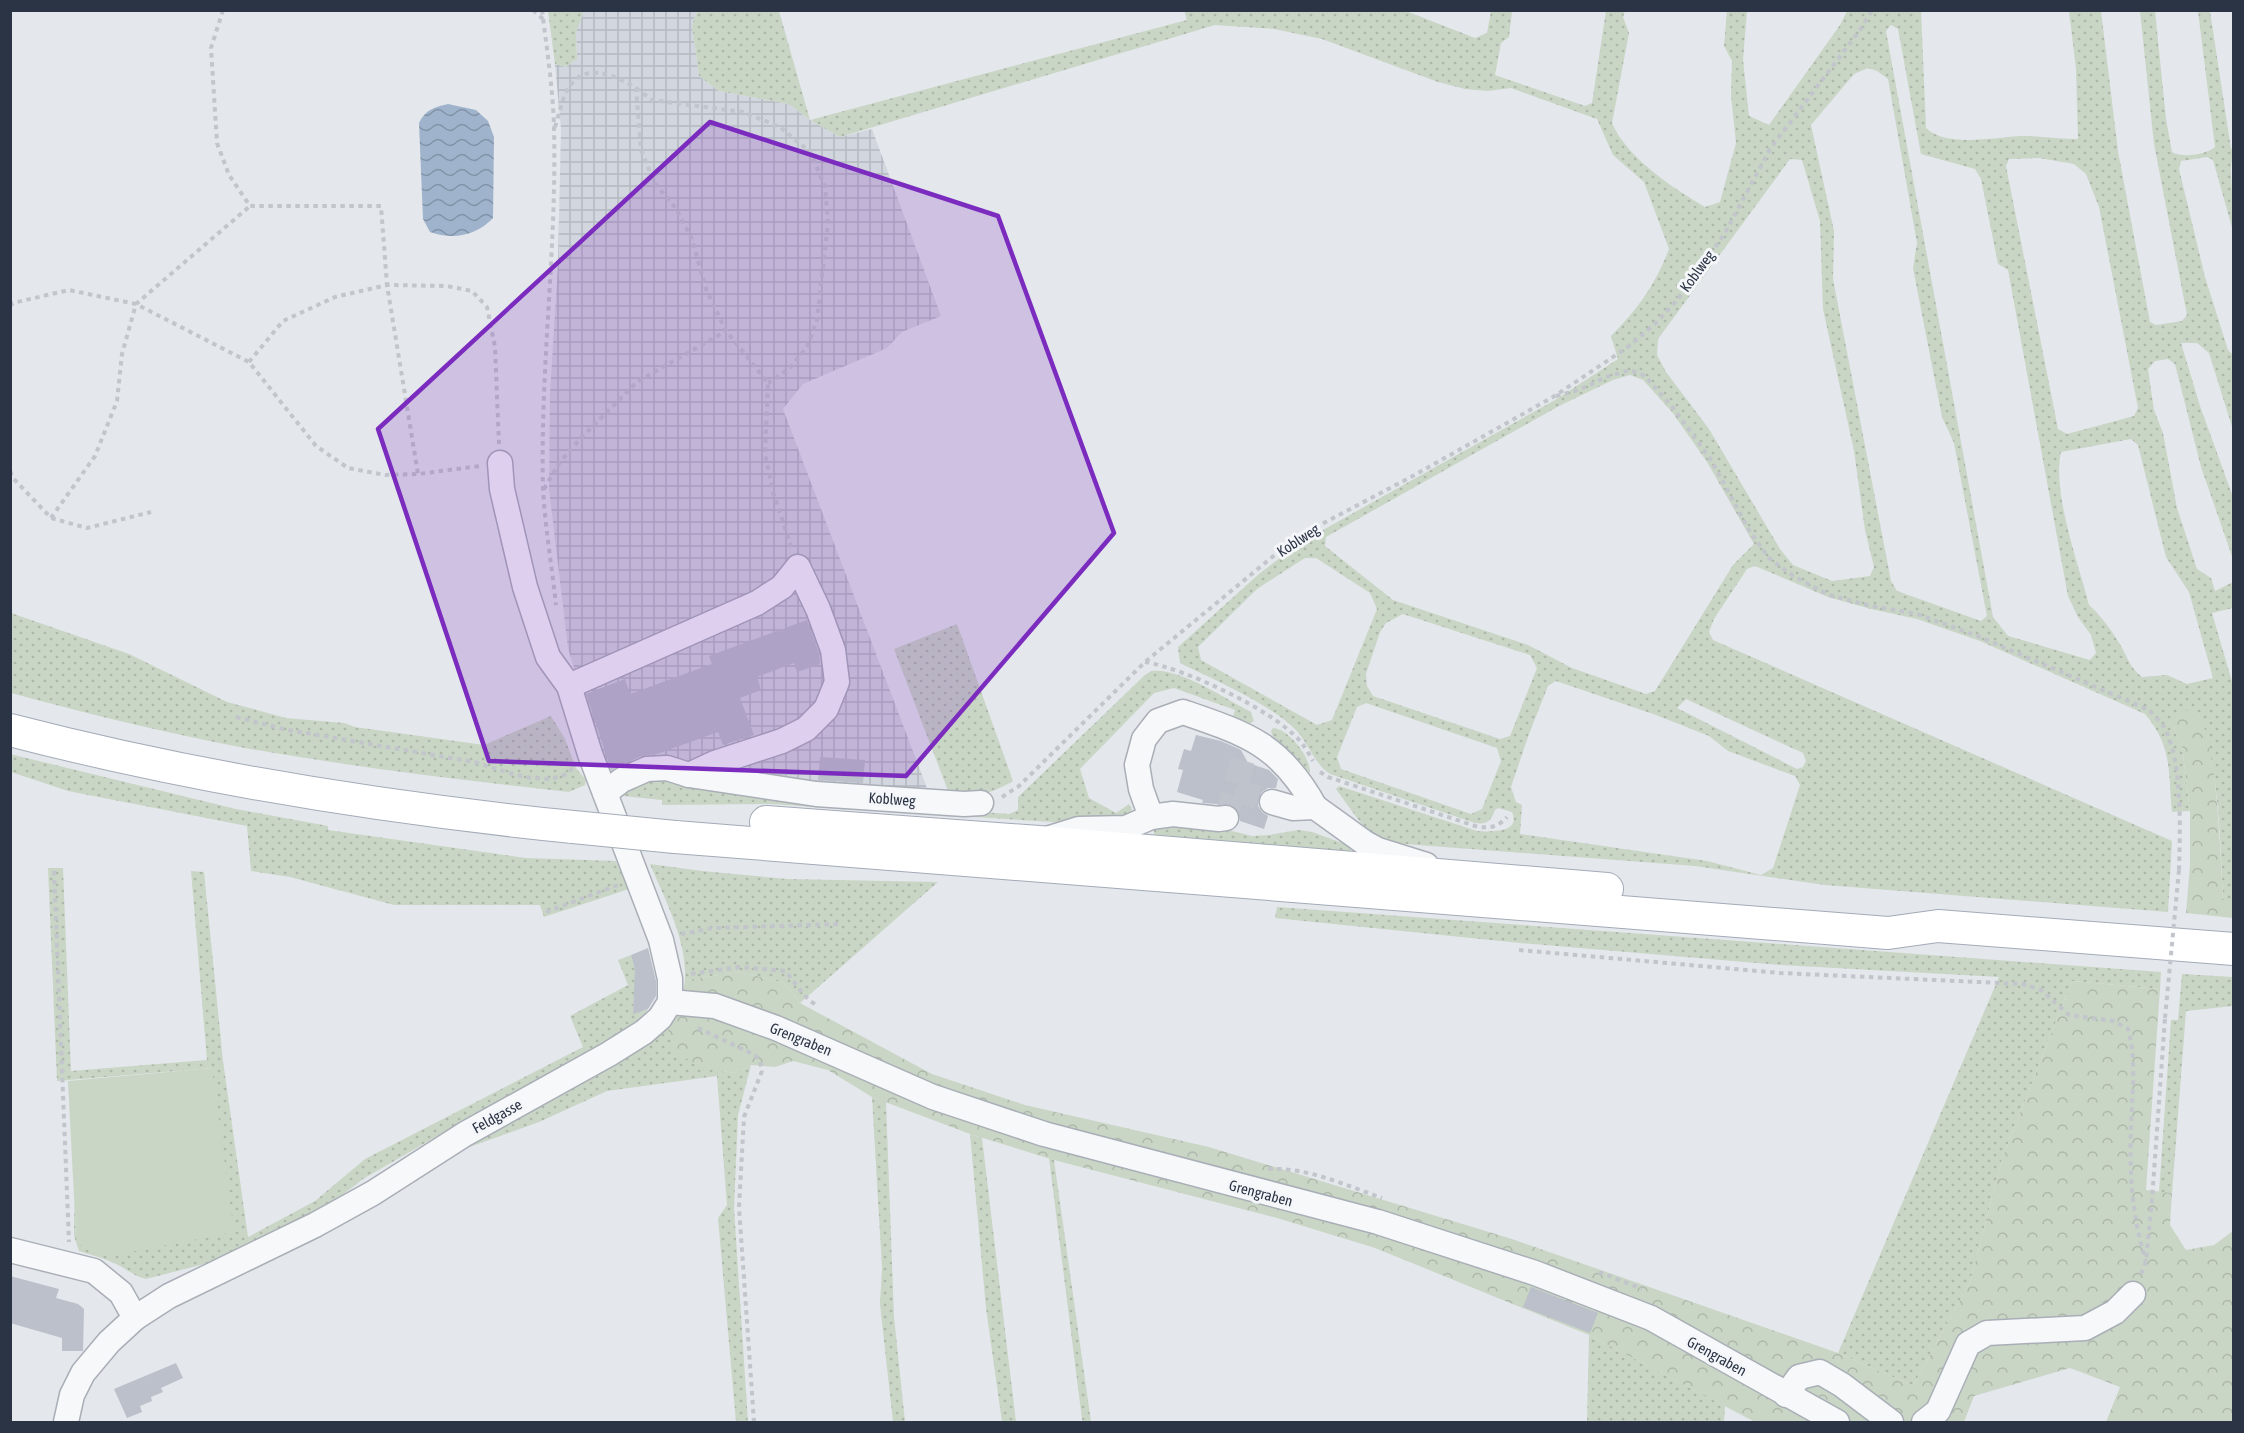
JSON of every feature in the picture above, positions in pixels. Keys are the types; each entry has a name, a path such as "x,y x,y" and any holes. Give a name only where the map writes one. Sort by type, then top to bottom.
{"main road":[{"path":"10,709 144,742 317,775 571,817 1888,933 1938,926 2234,949"},
{"path":"10,730 239,782 336,799 468,817 571,817"},
{"path":"671,826 1039,842 1890,911 1938,926"}],"street":[{"path":"501,463 502,489 525,587 548,657 569,686 590,754 661,940 670,991"},
{"path":"569,686 757,603 782,587 798,567 818,609 833,650 837,682 826,709 806,729 782,741 715,763 689,775"},
{"path":"1151,817 1141,789 1137,765 1144,739 1158,721 1183,712 1249,748 1270,751 1300,781 1315,807 1365,843 1378,850 1457,876"},
{"name":"Koblweg","path":"605,793 622,780 647,769 667,768 689,775 816,794 964,804 981,803"},
{"path":"1272,802 1293,808 1315,807"},
{"path":"1039,842 1079,829 1126,828 1151,817 1173,814 1226,818"},
{"name":"Feldgasse","path":"66,1422 72,1395 83,1372 109,1342 135,1318 169,1296 315,1225 373,1193 465,1134 609,1054 644,1032 660,1018 670,991"},
{"name":"Grengraben","path":"670,991 806,1041 933,1097 1044,1134 1378,1222 1535,1273 1651,1318 1837,1422"},
{"path":"10,1250 94,1271 121,1293 135,1318"},
{"path":"1924,1422 1938,1411 1968,1344 1988,1333 2085,1328 2115,1312 2133,1294"},
{"path":"1786,1395 1799,1377 1820,1372 1842,1385 1891,1422"}],"path":[{"path":"223,10 211,48 217,143 229,175 250,206"},
{"path":"533,10 543,19"},
{"path":"542,10 551,81 554,129 551,262 544,394 543,489 557,614"},
{"name":"Koblweg","path":"981,803 999,799 1019,786 1146,662 1282,549 1318,526 1553,397 1628,347 1657,322 1678,299 1725,233 1770,149 1860,30 1872,10"},
{"path":"554,129 568,88 580,76 597,72 617,77 652,100 743,112 780,127 810,152 825,186 828,223 817,320 807,347 789,369 768,383"},
{"path":"636,88 641,150 655,184 675,207 692,239 706,289 726,331 768,383 765,454 773,492 798,567"},
{"path":"51,518 95,456 117,401 122,354 136,304 250,206 381,206 387,285 418,474"},
{"path":"10,306 14,303 69,290 136,304 249,362 316,447 348,468 385,475 418,474 501,463 495,347 488,307 472,291 455,287 387,285 335,297 283,321 249,362"},
{"path":"543,489 560,462 580,438 637,382 726,331"},
{"path":"1553,397 1579,390 1606,377 1630,370 1645,376 1674,409 1711,460 1749,531 1769,558 1793,576 1829,595 1871,606 1917,614 1980,638 2149,710 2164,727 2173,747 2181,812 2179,870 2146,1261 2133,1294"},
{"path":"10,471 14,479 51,518 87,528 151,512"},
{"path":"1146,662 1165,665 1188,674 1267,715 1300,742 1318,771 1328,777 1479,827 1490,828 1500,825 1507,817"},
{"path":"236,717 283,729 474,762 532,778 551,779 567,774 590,754"},
{"path":"54,871 71,1265"},
{"path":"546,912 636,878"},
{"path":"661,940 682,933 713,928 840,924"},
{"path":"1519,950 1780,973 2022,984 2041,990 2069,1015 2113,1021 2128,1029 2133,1047 2130,1133 2134,1216 2146,1261"},
{"path":"670,991 695,973 739,967 785,972 797,984 804,997 816,1005"},
{"path":"697,1028 755,1055 760,1061 762,1071 744,1117 739,1207 754,1422"}],"highlighted area":[{"path":"710,122 998,216 1114,533 906,776 489,761 378,429"}],"shaded area":[{"path":"584,11 697,11 692,25 699,76 719,91 789,104 810,120 840,137 872,129 941,316 902,332 887,348 803,384 783,409 930,796 645,764 610,772 582,695 568,648 549,489 550,394 558,263 561,129 555,64 566,67 577,59 576,32"}],"green space":[{"path":"1184,10 1406,11 1475,38 1487,33 1491,11 1512,11 1509,37 1501,43 1495,75 1585,106 1592,103 1606,11 1625,11 1623,17 1629,33 1612,123 1628,148 1652,171 1705,207 1720,202 1736,143 1731,95 1732,61 1724,46 1727,11 1747,11 1743,60 1749,116 1769,125 1840,25 1847,11 1921,11 1926,128 1946,138 1972,140 2022,136 2078,139 2076,69 2069,11 2101,11 2118,151 2150,322 2156,325 2182,321 2187,315 2154,144 2140,11 2155,11 2166,119 2172,152 2188,155 2200,154 2215,147 2198,11 2210,11 2231,149 2233,149 2231,170 2233,231 2213,160 2207,157 2181,161 2179,169 2205,277 2228,350 2233,355 2233,430 2209,353 2197,343 2181,343 2200,406 2233,497 2233,559 2201,467 2175,364 2168,359 2155,361 2148,369 2154,410 2163,433 2177,508 2197,569 2211,578 2215,591 2233,582 2233,608 2212,613 2233,685 2233,900 2223,900 2215,783 2211,759 2198,716 2173,727 2182,745 2190,811 2172,812 2165,749 2154,726 2145,714 1980,641 1917,619 1828,597 1755,566 1747,569 1714,619 1709,632 1713,640 2172,841 2168,912 1825,885 1695,866 1392,843 1367,829 1336,789 1339,786 1477,831 1504,830 1509,828 1514,819 1512,812 1498,808 1488,821 1475,823 1330,774 1324,770 1293,727 1282,718 1239,692 1180,663 1178,647 1259,574 1285,554 1323,530 1555,400 1618,359 1611,336 1645,296 1658,275 1669,249 1644,182 1613,155 1597,119 1511,88 1488,91 1465,89 1438,82 1322,39 1274,29 1215,25 840,137 810,120 1187,20","holes":["1891,25 1898,29 1921,154 1975,169 1981,179 1998,264 2008,270 2068,596 2078,617 2091,635 2096,653 2090,660 2008,636 1993,617 1886,31","1868,68 1888,79 1917,243 1913,268 1942,417 1954,443 1987,616 1981,621 1897,591 1891,581 1833,279 1834,231 1811,125 1854,74","2039,158 2074,164 2086,174 2099,207 2138,408 2134,416 2067,434 2058,429 2006,166 2009,159","1790,159 1802,160 1820,221 1823,309 1854,451 1865,530 1874,567 1870,576 1832,581 1793,565 1780,549 1709,429 1666,372 1657,355 1658,339","1630,375 1643,380 1672,412 1707,462 1754,544 1733,565 1655,691 1646,694 1572,668 1528,645 1393,600 1325,546 1326,537 1559,406 1613,380","2131,439 2138,445 2166,557 2189,592 2213,678 2187,684 2167,675 2142,677 2135,670 2110,630 2089,605 2068,528 2060,487 2061,452","1305,558 1316,558 1370,593 1377,609 1332,720 1317,725 1201,660 1198,647 1257,589","1403,614 1530,655 1537,668 1510,736 1500,739 1373,696 1367,686 1366,674 1380,632 1386,623","1556,681 1656,715 1709,736 1728,751 1795,776 1800,785 1773,868 1761,875 1707,861 1520,834 1522,805 1516,802 1511,787 1548,686","1686,699 1803,753 1806,761 1803,767 1797,769 1677,708","1366,703 1497,748 1501,761 1482,809 1471,814 1341,769 1337,757 1357,707"]},
{"path":"548,11 584,11 576,32 577,59 566,67 555,64"},
{"path":"697,11 779,11 810,120 789,104 719,91 699,76 692,25"},
{"path":"11,613 129,654 227,702 286,718 344,723 355,727 484,745 551,716 565,739 576,768 586,780 585,785 569,792 407,773 286,755 157,730 11,693"},
{"path":"957,624 1013,781 983,794 968,796 950,796 894,649"},
{"path":"1151,671 1175,674 1202,685 1251,712 1254,721 1247,724 1232,720 1235,710 1174,688 1154,693 1080,769 1089,798 1116,813 1129,804 1132,810 1128,818 1083,824 770,804 662,805 662,800 623,796 628,788 650,776 817,800 1009,814 1018,810 1018,797"},
{"path":"2187,710 2199,717 2210,751 2217,804 2223,899 2233,900 2233,918 2186,913 2190,865 2190,811 2182,745 2173,727 2174,717"},
{"path":"1273,728 1286,733 1298,745 1307,760 1310,773 1292,758 1272,735"},
{"path":"10,754 236,809 328,826 328,830 526,858 616,861 629,889 544,917 540,905 394,905 290,877 251,871 247,826 68,791 11,772"},
{"path":"1175,823 1220,828 1252,836 1298,830 1312,832 1348,845 1352,852 1349,854 1156,837 1154,834 1154,830 1159,827"},
{"path":"650,864 787,879 938,882 800,1003 784,983 740,972 685,980 685,965 679,935"},
{"path":"48,868 63,868 71,1071 207,1060 191,871 204,872 223,1061 248,1237 315,1201 365,1159 583,1047 570,1016 628,985 618,960 631,955 640,981 635,983 633,1013 648,1009 637,1026 363,1179 310,1216 216,1261 146,1279 111,1262 79,1251 74,1236 74,1203 76,1236 212,1068 57,1081"},
{"path":"1277,907 2161,972 2160,989 2072,981 2002,1159 1970,1282 1913,1386 1838,1353 1999,977 1781,965 1520,943 1275,918"},
{"path":"740,972 784,983 800,1003 932,1074 1025,1105 1209,1147 1512,1239 1838,1353 1913,1386 1970,1282 2002,1159 2072,981 2160,989 2146,1190 2172,1193 2170,1225 2186,1250 2214,1245 2233,1231 2233,1422 2106,1422 2120,1387 2070,1368 1974,1396 1964,1422 1755,1422 1589,1335 1375,1248 1277,1218 1054,1160 970,1134 872,1097 828,1070 793,1061 775,1067 751,1065 737,1073 720,1071 693,1063 673,1049 667,1024 681,1006 685,980"},
{"path":"2182,974 2233,977 2233,1006 2186,1011 2172,1193 2159,1192 2171,1020 2178,1020"},
{"path":"667,1024 720,1071 737,1073 751,1065 738,1115 734,1208 748,1422 736,1422 718,1218 727,1205 717,1076 607,1091 539,1122 464,1149 484,1132"},
{"path":"212,1068 234,1232 110,1256 84,1249 76,1236 68,1081"},
{"path":"872,1097 886,1102 894,1317 905,1422 893,1422 880,1304 882,1268"},
{"path":"970,1134 982,1138 1016,1422 1002,1422 986,1308"},
{"path":"1049,1158 1054,1160 1091,1422 1083,1422 1082,1419"},
{"path":"1589,1335 1725,1406 1724,1422 1587,1422"}],"water":[{"path":"448,104 476,110 488,121 494,137 493,218 479,229 456,236 430,232 423,219 419,123 430,110"}],"building":[{"path":"807,620 819,653 820,664 797,672 794,663 757,677 761,690 740,698 754,735 723,745 718,732 657,754 641,756 611,770 586,694 625,679 630,694 712,664 709,656"},
{"path":"1196,735 1221,741 1241,750 1248,763 1269,770 1278,779 1276,788 1268,788 1259,798 1258,806 1268,816 1264,829 1240,821 1238,810 1232,805 1202,803 1203,800 1177,792 1183,770 1178,769 1184,749 1191,751"},
{"path":"820,757 865,760 863,783 818,780"},
{"path":"648,948 656,981 656,996 648,1009 633,1014 635,969 631,955"},
{"path":"10,1276 59,1289 56,1298 78,1304 84,1309 83,1351 62,1351 62,1338 10,1323"},
{"path":"1531,1287 1598,1313 1590,1333 1523,1307"},
{"path":"176,1363 183,1378 161,1388 163,1392 151,1397 152,1401 140,1406 142,1412 127,1418 114,1389"}],"tunnel":[{"path":"1226,818 1244,756"},
{"path":"1235,790 1272,802"}]}
